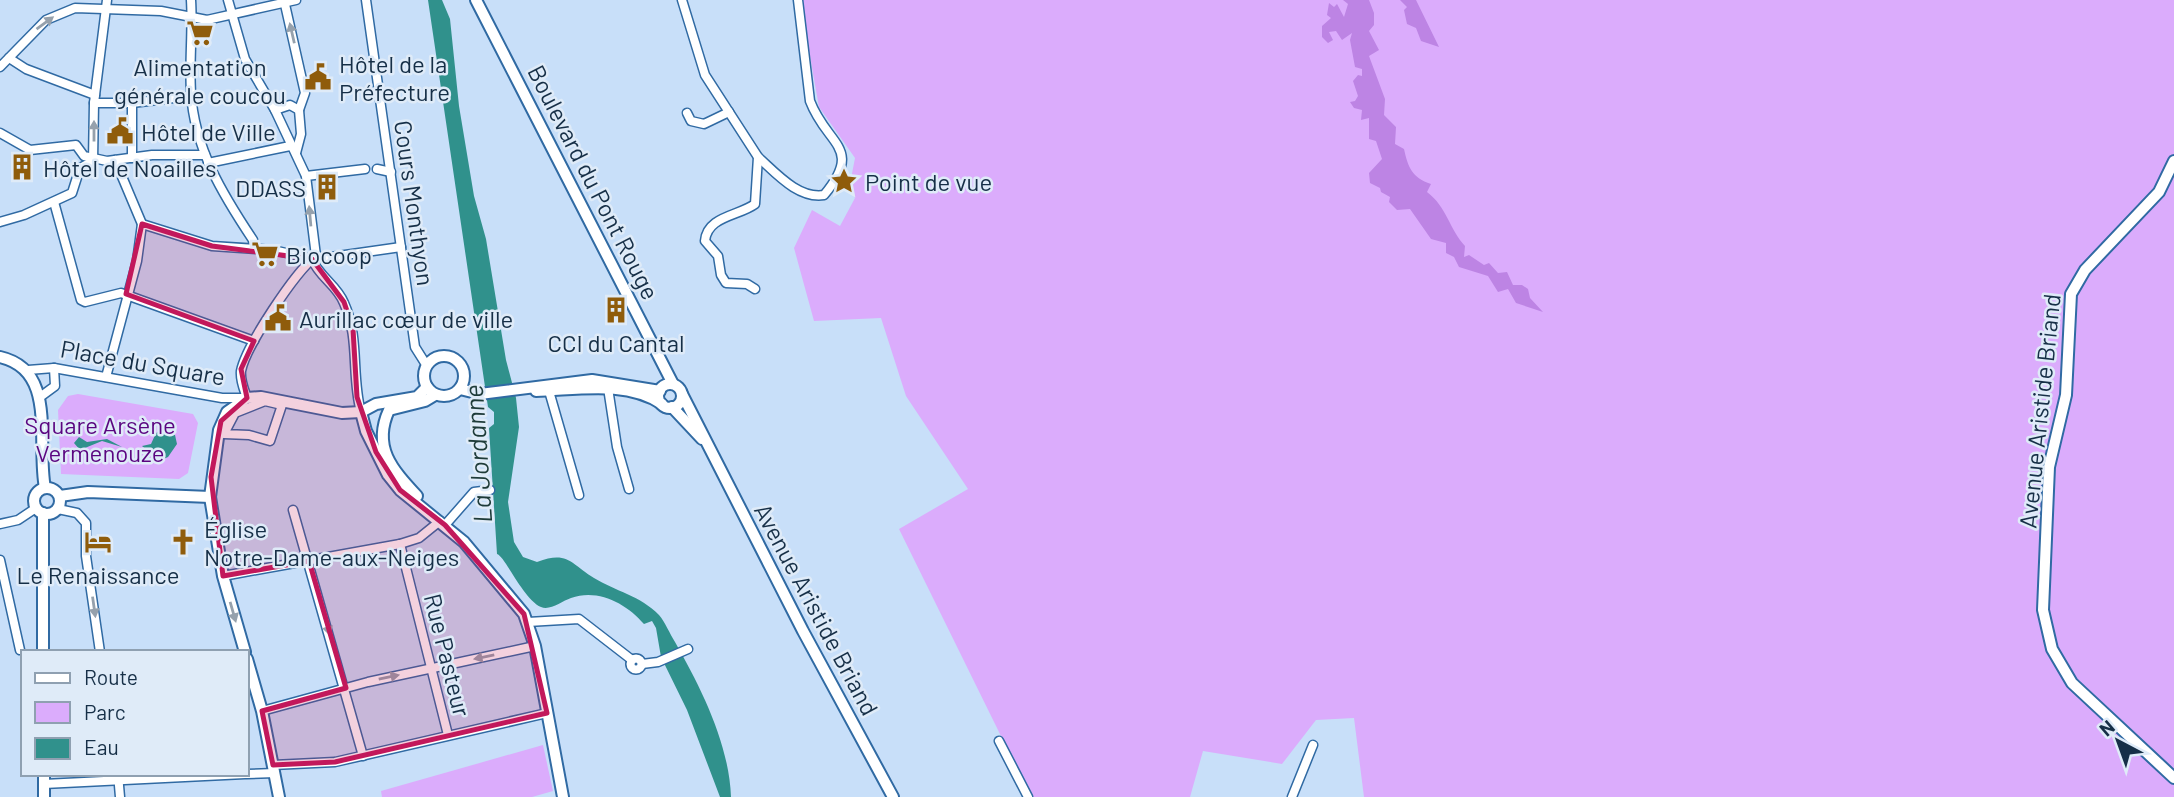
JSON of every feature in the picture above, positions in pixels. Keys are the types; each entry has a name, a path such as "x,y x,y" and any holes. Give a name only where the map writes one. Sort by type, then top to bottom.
{"main road":[{"name":"Boulevard du Pont Rouge","path":"476,0 673,384"},
{"name":"Avenue Aristide Briand","path":"2174,161 2159,192 2085,270 2071,294 2066,395 2049,467 2043,610 2052,649 2072,683 2174,778"},
{"path":"0,356 15,360 28,370"},
{"path":"360,412 376,404 416,397 431,391 449,396 460,390 464,372 458,361 441,356 427,366 424,373 431,391"},
{"name":"Place du Square","path":"28,370 40,397 40,458 45,488"},
{"path":"582,388 596,380"},
{"name":"Avenue Aristide Briand","path":"460,390 480,394 596,380 660,391"},
{"path":"673,384 682,394 679,404 667,406 660,391 665,385 673,384"},
{"path":"608,388 613,385 647,389"},
{"name":"Avenue Aristide Briand","path":"547,387 608,388 648,397 667,406 704,440"},
{"path":"244,650 223,576 210,497 221,421 234,406 247,398 278,400 342,412 389,411 425,401 431,391"},
{"name":"Avenue Aristide Briand","path":"682,394 893,797"},
{"path":"389,411 381,429 381,443 399,477 510,594 528,622 535,646 563,797"},
{"path":"360,412 366,431 388,475 400,490 443,523"},
{"path":"180,494 198,488 211,477"},
{"path":"43,650 40,511 35,496 45,488 53,489 60,496"},
{"path":"60,496 88,492 210,497"},
{"path":"40,511 51,513 58,509 60,496"},
{"path":"248,662 262,711 279,797"},
{"path":"44,779 44,797"}],"street":[{"path":"191,0 191,96 206,159 220,191 253,240 254,248"},
{"path":"228,0 245,59 275,110 306,176 317,272 344,302 353,329 360,412"},
{"path":"0,67 46,20 75,8 106,4 192,15 207,20 231,17 296,0"},
{"name":"Cours Monthyon","path":"366,0 415,347 427,366"},
{"path":"682,0 705,75 758,157 792,187 814,197 824,195 840,176 844,162 839,147 815,114 810,101 798,0"},
{"path":"284,2 305,93 299,110 302,134 296,153"},
{"path":"0,222 24,215 72,193 76,176 93,158 94,99 106,4"},
{"path":"9,58 26,69 94,99 132,103 191,96"},
{"path":"132,103 132,158"},
{"path":"275,110 290,105 299,110"},
{"path":"687,113 691,121 704,124 729,112"},
{"path":"0,133 30,150 76,145 79,153 93,158 115,160 206,159 290,146"},
{"path":"755,289 747,284 726,283 721,275 718,257 705,241 706,233 713,225 755,204 758,157"},
{"path":"106,377 126,294 137,261 142,225 115,160"},
{"path":"306,176 365,169"},
{"path":"377,169 391,172"},
{"path":"54,202 81,300 85,302 126,294 254,341"},
{"path":"142,225 212,246 254,248 324,258 401,247"},
{"path":"247,398 241,380 242,369 254,341 314,257"},
{"path":"40,397 55,386 54,368"},
{"name":"Place du Square","path":"28,370 54,368 222,398 247,398"},
{"path":"547,387 579,495"},
{"path":"608,388 617,447 629,489"},
{"path":"265,401 282,405 270,441 249,435 224,434 235,413 254,402 265,401"},
{"path":"223,576 400,544 419,538 443,523 474,492 490,490"},
{"path":"58,509 76,513 86,523 86,556 100,650"},
{"path":"293,510 346,688 363,756"},
{"path":"0,524 40,511"},
{"name":"Rue Pasteur","path":"400,544 448,735"},
{"path":"0,560 20,650"},
{"path":"528,622 579,619 632,660 638,659 642,664 658,662 688,649"},
{"path":"262,711 346,688 535,646"},
{"path":"248,774 335,762 547,713"},
{"path":"999,741 1028,797"},
{"path":"1292,797 1313,745"},
{"path":"44,779 182,776"},
{"path":"118,778 120,797"}],"highlighted area":[{"path":"142,224 212,246 312,259 344,302 353,329 357,397 376,452 400,490 445,525 524,614 547,713 335,762 273,765 262,711 346,688 309,561 223,576 211,477 221,421 247,398 241,369 254,341 126,294"}],"green space":[{"path":"800,0 2174,0 2174,797 1364,797 1354,718 1316,720 1282,764 1203,751 1190,797 1031,797 899,529 968,489 906,396 881,318 814,321 794,248 812,210 840,226 855,198 849,189 855,158 819,107"},
{"name":"Square Arsène Vermenouze","path":"78,394 193,414 198,423 188,473 179,479 61,474 58,410 68,396"},
{"path":"543,745 553,791 532,797 382,797 381,791"}],"shaded area":[{"path":"1343,0 1369,0 1374,13 1374,25 1369,31 1379,50 1369,56 1385,99 1384,115 1396,127 1395,144 1404,149 1412,171 1419,179 1431,184 1427,192 1439,204 1465,246 1464,257 1469,255 1484,265 1489,263 1498,273 1507,272 1513,285 1522,285 1528,289 1530,298 1543,312 1516,303 1508,289 1498,292 1488,276 1459,267 1454,257 1446,253 1446,243 1431,239 1410,209 1397,210 1389,202 1390,197 1370,183 1369,173 1382,159 1376,141 1369,139 1369,118 1361,120 1362,110 1354,108 1350,102 1355,101 1358,96 1353,81 1358,75 1362,76 1362,69 1355,67 1350,40 1352,33 1342,40 1336,31 1329,32 1333,40 1328,43 1322,37 1322,26 1331,18 1327,15 1329,3 1334,7 1337,4 1344,17 1348,4"},
{"path":"1400,0 1416,0 1439,47 1421,41 1416,28 1407,24 1404,10 1407,7"}],"water":[{"path":"428,0 442,0 450,19 459,106 474,196 486,239 506,360 516,398 519,427 508,502 514,542 523,557 537,562 556,557 568,560 602,583 636,598 659,615 712,716 725,756 731,797 720,797 687,710 661,657 656,628 652,621 644,624 621,604 591,595 571,598 548,608 541,607 528,596 497,554 489,428 494,424 494,412 488,407"},
{"path":"163,428 175,435 177,444 168,457 159,461 142,446 151,444 156,433"},
{"path":"79,437 87,442 107,439 122,447 102,441 80,450 74,443"}],"place":[{"name":"Alimentation générale coucou","path":"200,33"},
{"name":"Hôtel de la Préfecture","path":"318,77"},
{"name":"Hôtel de Ville","path":"120,131"},
{"name":"Hôtel de Noailles","path":"22,167"},
{"name":"Point de vue","path":"844,181"},
{"name":"DDASS","path":"327,187"},
{"name":"Biocoop","path":"265,254"},
{"name":"CCI du Cantal","path":"616,310"},
{"name":"Aurillac cœur de ville","path":"278,318"},
{"name":"Le Renaissance","path":"98,542"},
{"name":"Église Notre-Dame-aux-Neiges","path":"183,542"}],"water label":[{"name":"La Jordanne","path":"477,454"}]}
